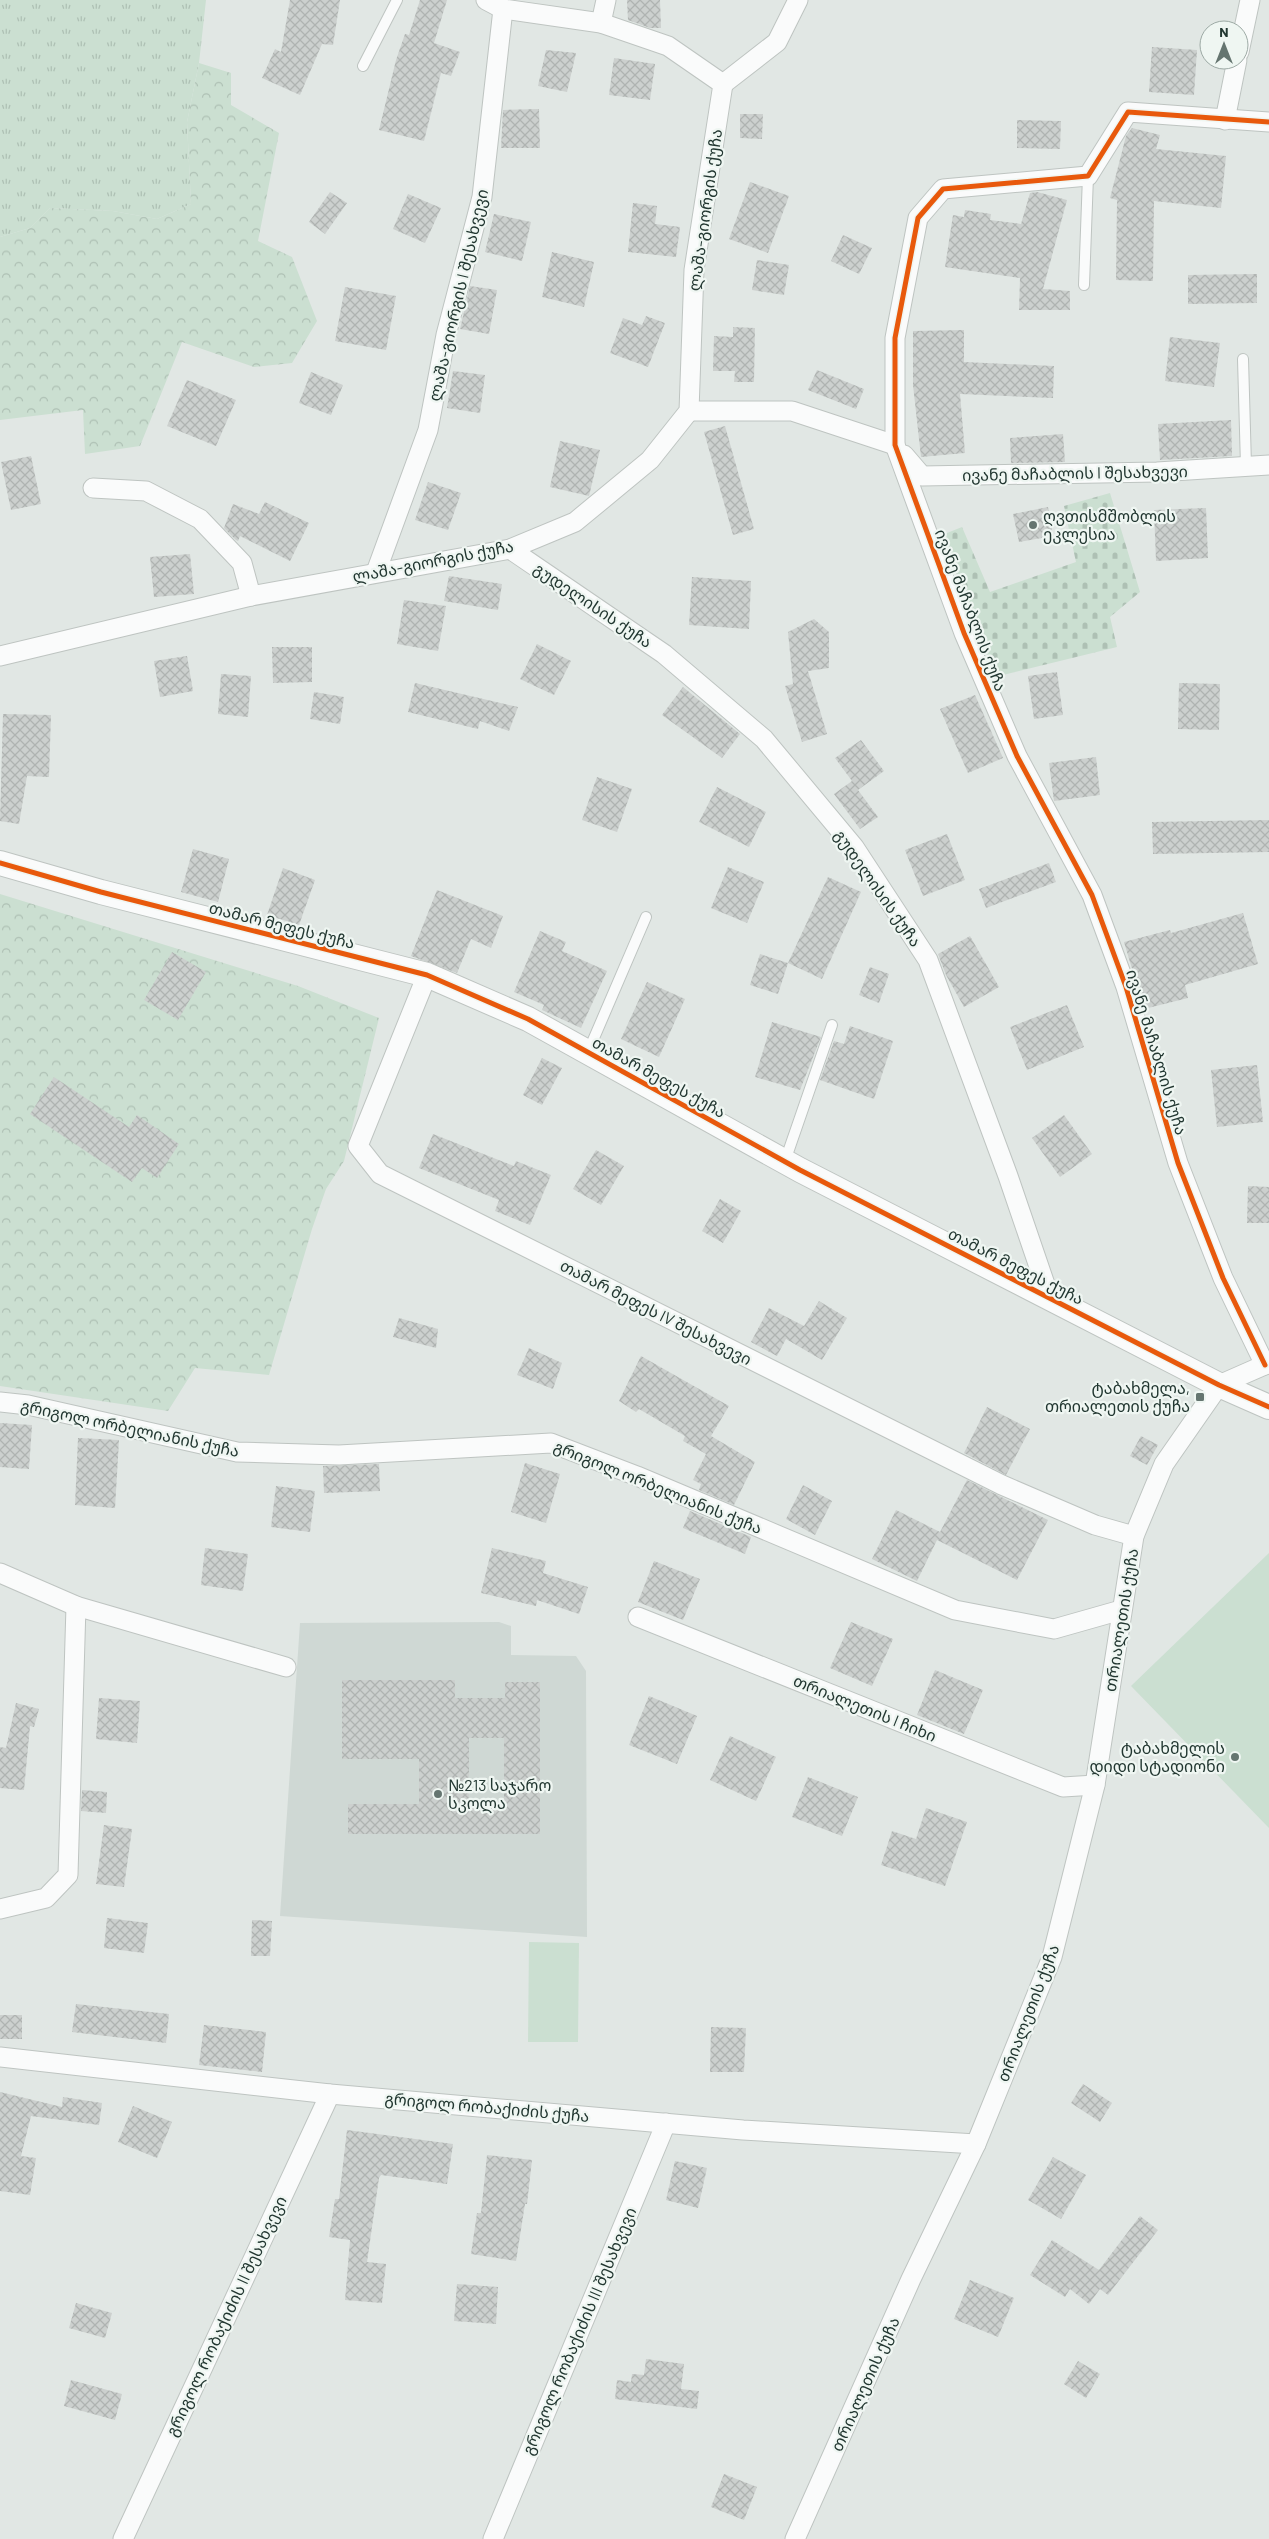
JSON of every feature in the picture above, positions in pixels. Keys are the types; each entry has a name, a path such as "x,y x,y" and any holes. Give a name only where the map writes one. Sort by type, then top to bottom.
{"street":[{"path":"486,0 503,9 601,23 668,46 723,84 777,42 798,0"},
{"path":"601,23 606,0"},
{"path":"1246,20 1250,0"},
{"name":"ლაშა-გიორგის I შესახვევი","path":"376,572 428,430 446,335 482,197 503,9"},
{"path":"1225,120 1235,70"},
{"name":"ლაშა-გიორგის ქუჩა","path":"0,656 251,596 510,549 575,522 650,460 689,411 694,270 723,84"},
{"path":"1088,176 1128,112 1269,122"},
{"name":"ივანე მაჩაბლის ქუჩა","path":"1088,176 943,188 918,218 895,338 895,445 964,633 1017,756 1092,895 1126,987 1178,1163 1223,1278 1267,1364"},
{"path":"689,411 792,412 895,445"},
{"name":"ივანე მაჩაბლის I შესახვევი","path":"895,445 922,476 1157,472 1269,465"},
{"path":"93,488 146,491 200,519 242,564 251,596"},
{"name":"გუდელისის ქუჩა","path":"510,549 664,654 764,739 854,847 928,960 1008,1176 1048,1296"},
{"name":"თამარ მეფეს ქუჩა","path":"0,863 101,892 427,975 528,1019 785,1161 1220,1385 1269,1407"},
{"name":"თამარ მეფეს IV შესახვევი","path":"427,975 358,1146 380,1174 1002,1485 1095,1525 1134,1536"},
{"path":"1220,1385 1267,1364"},
{"name":"თრიალეთის ქუჩა","path":"795,2539 911,2279 976,2144 1052,1957 1095,1785 1134,1536 1164,1464 1220,1385"},
{"name":"გრიგოლ ორბელიანის ქუჩა","path":"0,1402 28,1405 237,1452 338,1454 551,1443 955,1610 1054,1629 1121,1610"},
{"path":"0,1573 76,1606 286,1667"},
{"path":"0,1910 46,1898 68,1875 76,1606"},
{"name":"თრიალეთის I ჩიხი","path":"638,1617 1063,1787 1095,1785"},
{"name":"გრიგოლ რობაქიძის ქუჩა","path":"0,2056 330,2094 780,2133 976,2144"},
{"name":"გრიგოლ რობაქიძის II შესახვევი","path":"123,2539 330,2094"},
{"name":"გრიგოლ რობაქიძის III შესახვევი","path":"493,2539 666,2123"}],"lane":[{"path":"363,66 397,0"},
{"path":"1084,285 1088,176"},
{"path":"1243,359 1246,466"},
{"path":"588,1052 646,917"},
{"path":"785,1161 832,1026"}],"shaded area":[{"name":"№213 საჯარო სკოლა","path":"499,1622 511,1626 511,1655 576,1656 586,1671 587,1937 280,1916 300,1623"}],"green space":[{"path":"0,0 206,0 199,63 187,122 191,204 157,219 113,211 50,208 30,228 0,237"},
{"path":"199,63 231,73 231,105 279,133 258,241 292,257 317,321 292,363 254,367 182,342 140,446 85,454 83,410 0,420 0,237 30,228 50,208 113,211 157,219 191,204 187,122"},
{"path":"1110,493 1140,592 1110,617 1117,647 995,677 942,535 962,527 990,592 1076,562 1064,506"},
{"path":"0,894 298,986 379,1018 344,1161 326,1189 312,1229 269,1375 195,1368 168,1411 0,1386"},
{"name":"ტაბახმელის დიდი სტადიონი","path":"1269,1553 1269,1828 1131,1686"},
{"path":"529,1942 579,1943 578,2042 528,2042"}],"building":[{"path":"290,0 340,0 333,45 322,44 300,95 262,78 275,49 281,52"},
{"path":"420,0 447,0 434,43 460,52 451,76 441,73 424,141 379,130 396,60 405,34 409,35"},
{"path":"627,0 660,0 661,28 650,28 628,20"},
{"path":"1152,47 1197,50 1194,95 1149,92"},
{"path":"546,50 576,53 567,92 538,86"},
{"path":"614,58 655,64 650,100 609,95"},
{"path":"539,109 540,148 501,148 503,110"},
{"path":"740,114 763,114 762,139 740,138"},
{"path":"1017,120 1061,121 1060,149 1017,148"},
{"path":"1132,128 1160,135 1156,149 1226,156 1221,208 1154,201 1153,281 1116,280 1117,200 1110,198 1126,136"},
{"path":"750,182 789,196 768,253 729,239"},
{"path":"330,192 347,203 325,234 309,222"},
{"path":"1037,192 1067,200 1043,289 1070,291 1070,310 1019,310 1020,278 945,267 953,215 964,217 965,210 991,214 990,220 1021,224 1030,193"},
{"path":"408,194 441,208 425,243 393,229"},
{"path":"633,203 657,206 655,224 680,227 676,257 628,252"},
{"path":"494,214 531,222 522,261 485,252"},
{"path":"843,235 872,248 859,274 831,261"},
{"path":"552,252 594,262 584,307 542,297"},
{"path":"757,260 789,265 784,295 752,290"},
{"path":"1257,274 1257,303 1188,304 1188,275"},
{"path":"470,286 497,290 489,334 460,329"},
{"path":"345,287 396,296 386,350 335,341"},
{"path":"646,316 665,323 648,367 610,353 623,318 642,325"},
{"path":"733,327 755,328 754,382 734,382 735,371 713,371 714,336 733,337"},
{"path":"964,330 964,362 1054,366 1053,398 960,394 965,453 921,457 913,385 913,331"},
{"path":"1170,337 1220,343 1214,387 1165,381"},
{"path":"817,370 864,389 856,409 808,390"},
{"path":"453,371 485,375 480,413 447,408"},
{"path":"311,372 343,385 331,415 299,403"},
{"path":"187,380 236,400 216,446 167,426"},
{"path":"1231,420 1232,456 1160,460 1158,424"},
{"path":"725,426 754,529 733,535 704,432"},
{"path":"1063,434 1065,462 1011,463 1010,438"},
{"path":"560,441 600,450 589,496 550,487"},
{"path":"31,456 41,504 11,510 1,462"},
{"path":"428,482 461,493 448,530 415,520"},
{"path":"265,502 309,523 290,561 240,536 238,541 236,540 224,528 233,504 259,514"},
{"name":"ღვთისმშობლის ეკლესია","path":"1048,507 1053,536 1019,542 1013,514"},
{"path":"1206,508 1208,558 1156,561 1154,510"},
{"path":"190,554 194,594 154,597 150,557"},
{"path":"449,576 502,584 498,610 444,601"},
{"path":"692,577 751,581 749,629 689,625"},
{"path":"404,600 446,606 438,651 397,644"},
{"path":"814,619 829,632 829,668 808,671 827,734 802,742 785,686 793,684 788,632"},
{"path":"537,644 571,661 554,695 520,679"},
{"path":"272,647 312,647 312,682 273,683"},
{"path":"187,656 193,691 160,697 154,661"},
{"path":"1057,672 1063,715 1034,719 1028,676"},
{"path":"221,674 251,676 248,717 218,714"},
{"path":"415,683 518,707 509,731 480,721 478,729 408,712"},
{"path":"1179,683 1220,684 1219,730 1178,729"},
{"path":"683,687 740,734 722,758 662,715"},
{"path":"314,692 344,697 340,724 310,719"},
{"path":"975,695 1003,758 968,773 940,709"},
{"path":"3,714 51,715 49,777 27,776 19,824 0,821"},
{"path":"861,740 884,771 858,790 878,817 860,829 834,794 852,781 835,758"},
{"path":"1096,757 1100,795 1054,801 1049,763"},
{"path":"597,777 632,789 617,832 582,820"},
{"path":"717,787 766,812 749,847 699,822"},
{"path":"1269,820 1269,852 1153,854 1152,822"},
{"path":"947,834 965,880 923,896 905,850"},
{"path":"193,849 229,859 218,902 181,892"},
{"path":"1049,863 1056,882 986,908 979,889"},
{"path":"728,867 764,882 747,923 711,908"},
{"path":"283,868 315,880 299,925 267,915"},
{"path":"828,877 861,892 822,979 788,963"},
{"path":"437,890 503,916 491,948 471,939 457,973 411,956"},
{"path":"1243,913 1258,964 1185,985 1188,998 1144,1009 1124,942 1170,930 1171,933"},
{"path":"540,931 566,942 562,951 607,971 581,1028 542,1010 544,1005 514,992"},
{"path":"970,936 999,987 964,1007 946,975 938,954"},
{"path":"172,952 206,972 178,1020 144,1000"},
{"path":"760,954 788,963 778,994 750,985"},
{"path":"870,967 889,974 879,1003 859,995"},
{"path":"647,982 685,999 659,1057 621,1039"},
{"path":"1067,1005 1084,1047 1027,1070 1010,1027"},
{"path":"772,1022 821,1037 800,1090 755,1077"},
{"path":"850,1026 893,1041 874,1099 820,1080 834,1041 844,1044"},
{"path":"542,1058 562,1068 542,1105 523,1095"},
{"path":"1257,1065 1263,1122 1217,1127 1211,1070"},
{"path":"54,1077 129,1127 137,1115 179,1144 157,1178 142,1168 132,1182 30,1114"},
{"path":"1064,1115 1092,1154 1060,1177 1032,1138"},
{"path":"433,1134 514,1166 516,1161 551,1175 530,1225 495,1211 499,1200 419,1168"},
{"path":"596,1150 624,1166 601,1205 573,1189"},
{"path":"1248,1186 1269,1187 1269,1223 1247,1223"},
{"path":"720,1199 741,1211 723,1243 702,1231"},
{"path":"819,1301 847,1318 822,1360 786,1339 777,1356 751,1342 769,1308 804,1326"},
{"path":"399,1318 438,1329 436,1348 393,1337"},
{"path":"529,1348 562,1363 553,1389 517,1375"},
{"path":"641,1356 729,1406 711,1436 755,1462 734,1505 699,1490 701,1484 693,1480 706,1454 683,1441 685,1436 639,1409 636,1412 619,1401"},
{"path":"987,1407 1030,1429 1006,1475 964,1453"},
{"path":"0,1423 32,1425 29,1469 0,1467"},
{"path":"1141,1436 1158,1445 1147,1465 1130,1456"},
{"path":"78,1438 119,1440 115,1508 75,1505"},
{"path":"525,1463 560,1474 546,1523 511,1512"},
{"path":"379,1464 380,1491 324,1493 323,1466"},
{"path":"967,1480 1048,1520 1017,1580 937,1540 917,1581 872,1559 896,1510 940,1532"},
{"path":"803,1485 832,1501 815,1535 786,1519"},
{"path":"276,1486 315,1491 310,1532 271,1527"},
{"path":"690,1511 751,1537 745,1554 683,1528"},
{"path":"205,1548 248,1554 243,1591 201,1585"},
{"path":"492,1548 546,1561 543,1573 588,1587 579,1614 537,1600 536,1606 481,1593"},
{"path":"654,1561 700,1579 683,1620 638,1602"},
{"path":"851,1622 893,1639 872,1686 830,1668"},
{"path":"935,1670 983,1690 964,1734 917,1715"},
{"path":"342,1680 455,1680 455,1698 505,1698 505,1682 540,1682 540,1834 348,1834 348,1804 419,1804 419,1759 342,1759","holes":["469,1738 504,1738 504,1802 469,1802"]},
{"path":"649,1696 697,1716 677,1764 629,1745"},
{"path":"99,1698 140,1701 137,1743 96,1739"},
{"path":"16,1703 39,1709 34,1727 30,1726 24,1790 0,1788 0,1747 6,1748"},
{"path":"730,1736 776,1757 756,1801 710,1780"},
{"path":"808,1777 858,1797 842,1836 792,1817"},
{"path":"82,1790 107,1792 106,1813 81,1811"},
{"path":"926,1808 967,1822 945,1886 881,1865 892,1831 916,1839"},
{"path":"104,1825 132,1829 124,1887 96,1884"},
{"path":"107,1918 148,1923 144,1953 104,1948"},
{"path":"252,1920 272,1921 270,1956 251,1956"},
{"path":"76,2004 169,2014 166,2043 72,2032"},
{"path":"0,2015 22,2015 22,2039 0,2039"},
{"path":"204,2025 266,2032 262,2072 199,2065"},
{"path":"711,2027 746,2028 744,2072 710,2072"},
{"path":"1083,2084 1112,2103 1100,2122 1071,2103"},
{"path":"0,2092 62,2107 63,2097 102,2103 99,2125 31,2116 21,2156 36,2158 30,2195 0,2191"},
{"path":"133,2106 172,2122 157,2158 118,2142"},
{"path":"347,2130 453,2144 447,2184 381,2175 379,2178 367,2262 386,2264 382,2303 345,2300 350,2240 329,2237 335,2199 339,2199"},
{"path":"487,2155 532,2160 527,2204 525,2204 516,2261 471,2254 477,2213 481,2213"},
{"path":"1053,2157 1086,2175 1061,2219 1028,2200"},
{"path":"675,2161 707,2168 698,2208 666,2200"},
{"path":"1140,2216 1158,2230 1108,2295 1100,2289 1089,2304 1070,2289 1065,2297 1030,2275 1052,2240 1099,2270"},
{"path":"970,2280 1014,2298 998,2337 954,2319"},
{"path":"457,2284 498,2287 496,2324 454,2321"},
{"path":"76,2303 112,2313 105,2338 69,2328"},
{"path":"646,2359 684,2364 681,2389 699,2391 697,2409 615,2399 617,2380 631,2382 632,2374 644,2375"},
{"path":"1078,2361 1100,2374 1086,2398 1064,2384"},
{"path":"71,2380 122,2394 115,2420 64,2406"},
{"path":"724,2474 757,2487 744,2520 711,2507"}],"cycle path":[{"path":"1265,1365 1223,1278 1178,1163 1126,987 1092,895 1017,756 964,633 895,445 895,338 918,218 943,189 1088,176 1128,112 1269,122"},
{"path":"0,863 101,892 427,975 528,1019 800,1170 1219,1385 1269,1407"}],"place":[{"name":"ღვთისმშობლის ეკლესია","path":"1033,525"},
{"name":"ტაბახმელა, თრიალეთის ქუჩა","path":"1200,1397"},
{"name":"ტაბახმელის დიდი სტადიონი","path":"1235,1757"},
{"name":"№213 საჯარო სკოლა","path":"438,1794"}]}
